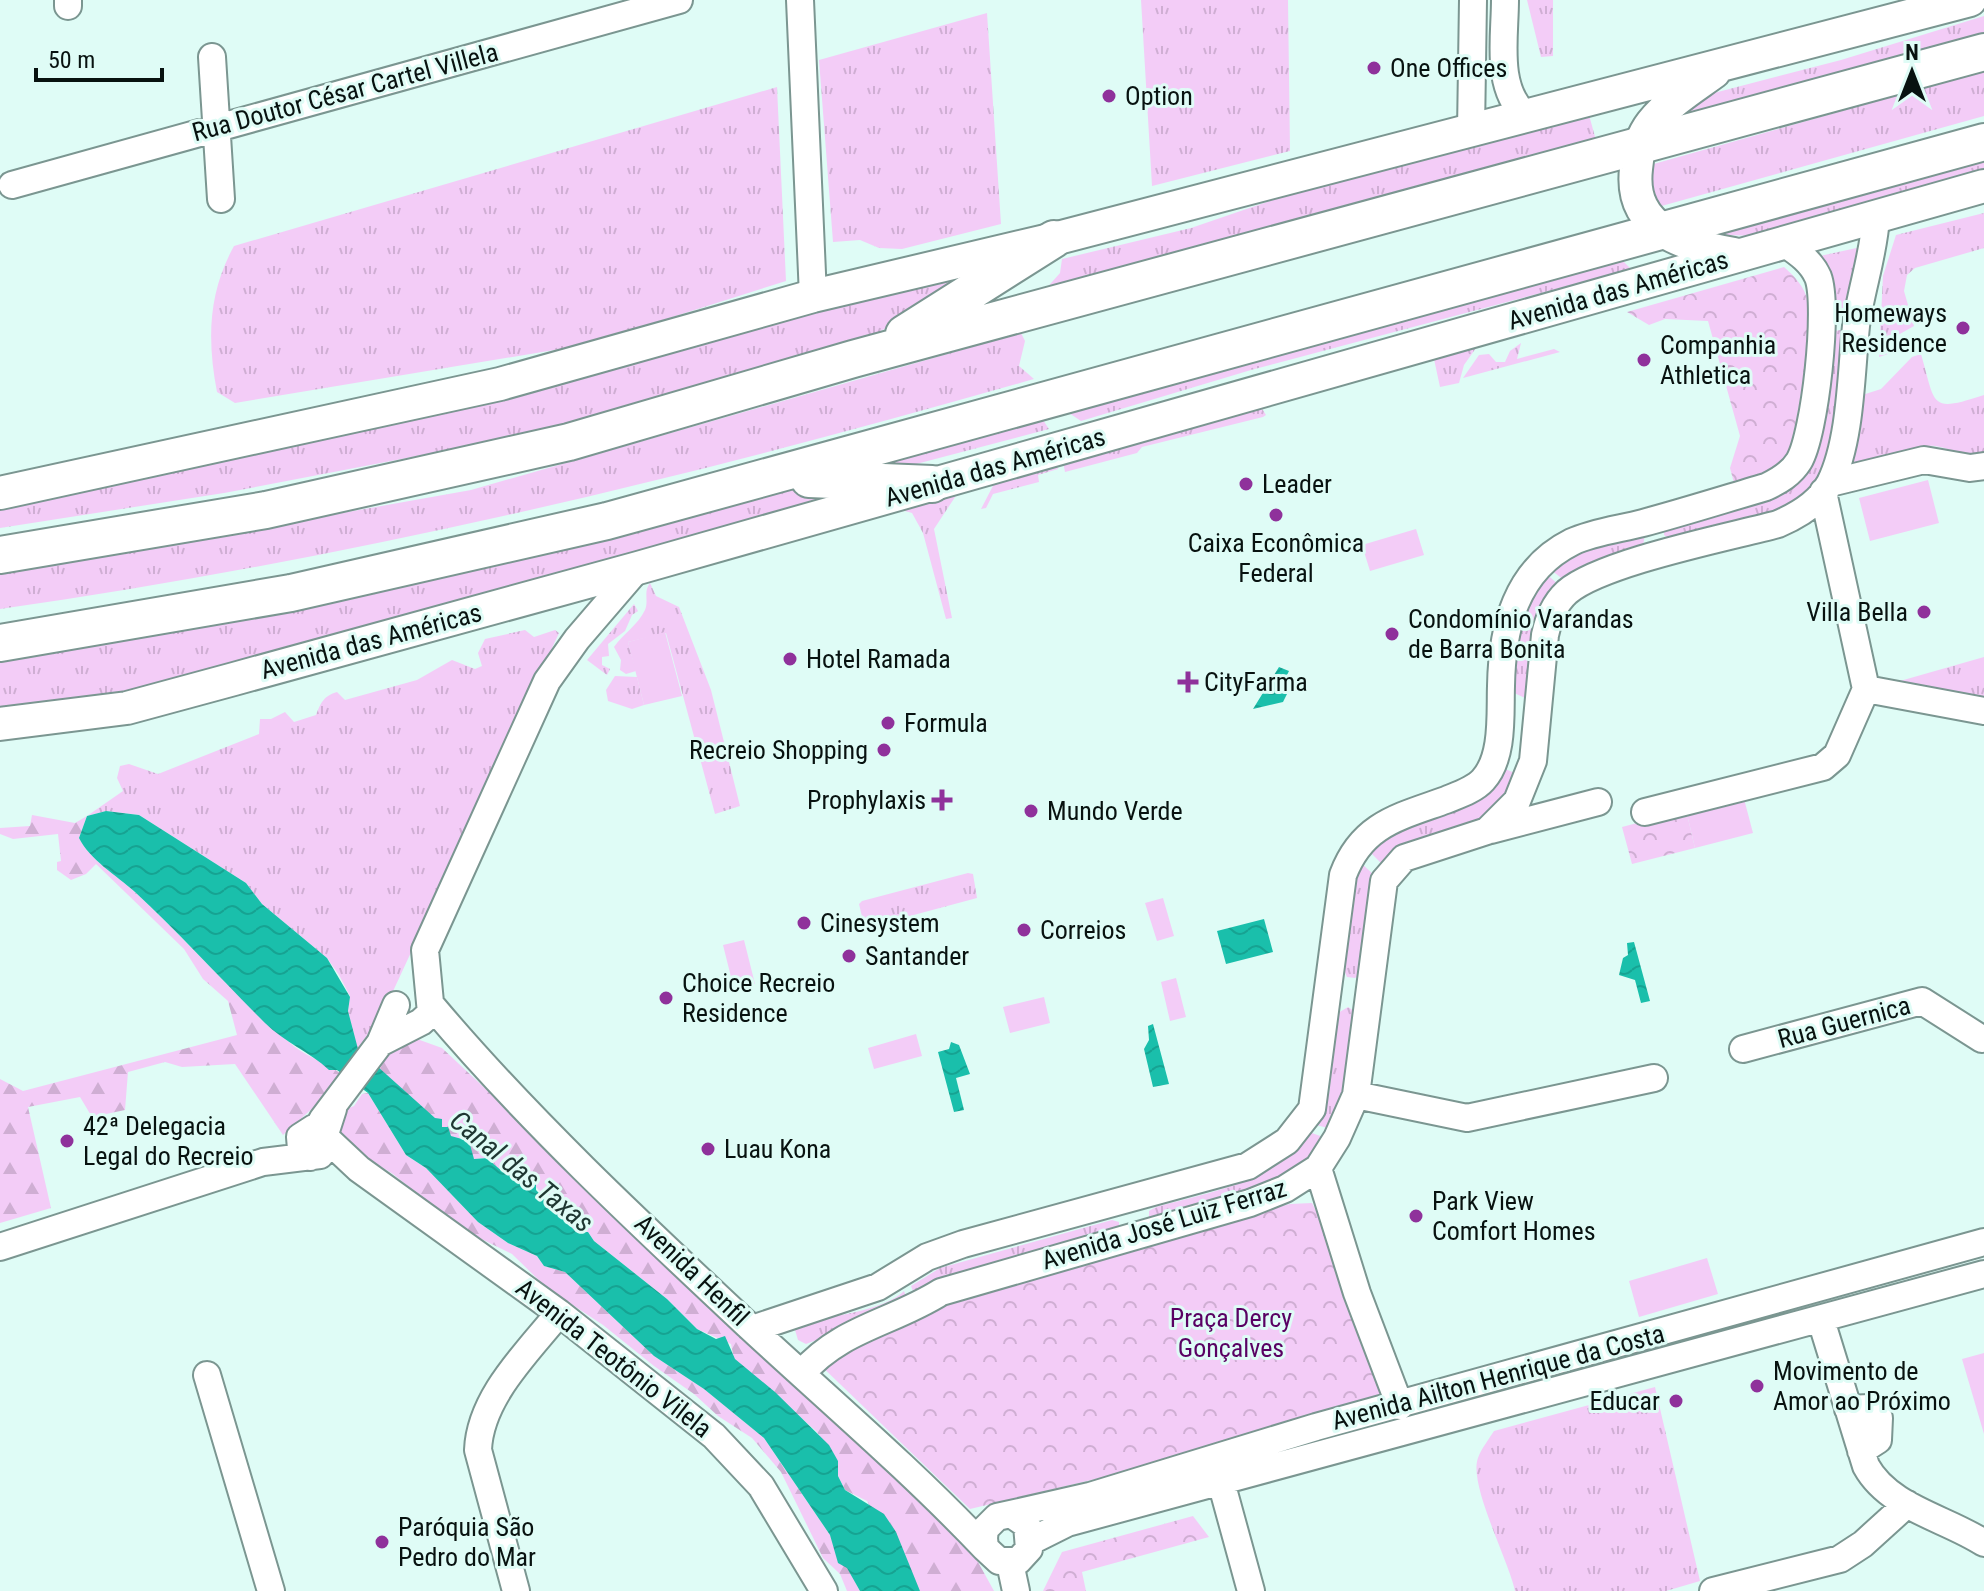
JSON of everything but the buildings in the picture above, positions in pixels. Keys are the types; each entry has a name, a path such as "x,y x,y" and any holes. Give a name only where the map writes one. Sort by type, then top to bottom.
{"highway":[{"path":"8,554 266,510 474,466 853,359 1984,52"},
{"name":"Avenida das Américas","path":"7,642 291,593 607,521 1984,142"},
{"path":"853,359 906,333 1054,239"},
{"path":"775,477 932,484"}],"main road":[{"path":"0,493 500,384 813,296 1054,239 1970,0"},
{"path":"1726,63 1670,105 1651,125 1640,146 1635,185 1650,222 1660,231 1688,245 1743,255"},
{"name":"Avenida das Américas","path":"0,724 127,708 638,568 1984,186"}],"street":[{"name":"Rua Doutor César Cartel Villela","path":"12,185 679,0"},
{"path":"800,0 813,296"},
{"path":"1471,131 1473,0"},
{"path":"1505,0 1505,83 1516,106 1525,115"},
{"path":"212,57 221,199"},
{"path":"1645,812 1823,767 1837,755 1866,689 1826,488 1837,465 1850,392 1856,325 1876,217"},
{"name":"Avenida José Luiz Ferraz","path":"752,1329 878,1287 927,1257 963,1244 1248,1166 1287,1141 1312,1109 1343,875 1356,847 1392,819 1456,796 1484,779 1499,737 1501,678 1511,613 1524,582 1538,565 1575,541 1766,487 1787,476 1798,463 1810,433 1822,326 1818,277 1804,257 1784,243"},
{"path":"1822,326 1833,319 1856,325"},
{"path":"1826,488 1924,460 1970,468 1984,466"},
{"name":"Avenida José Luiz Ferraz","path":"802,1373 847,1335 900,1315 941,1292 1139,1236 1285,1189 1318,1168 1356,1095 1384,881 1404,858 1487,831 1517,801 1533,761 1545,635 1550,615 1559,601 1589,578 1778,524 1807,509 1826,488"},
{"path":"1647,522 1656,557"},
{"path":"0,1247 263,1162 321,1132 375,1050 419,1011 425,950 547,681 569,649 638,568"},
{"path":"1866,689 1984,711"},
{"path":"1499,737 1505,747 1518,749 1538,724"},
{"path":"1487,831 1598,802"},
{"path":"1329,992 1368,998"},
{"name":"Rua Guernica","path":"1743,1049 1922,1001 1983,1040"},
{"name":"Avenida Henfil","path":"419,1011 461,1040 724,1302 932,1492 999,1561 1020,1566"},
{"path":"1356,1095 1467,1118 1654,1078"},
{"name":"Avenida Teotônio Vilela","path":"321,1132 359,1169 559,1313 731,1452 761,1486 824,1591"},
{"path":"1318,1168 1357,1293 1400,1406"},
{"path":"1127,1198 1139,1236"},
{"name":"Avenida Ailton Henrique da Costa","path":"1218,1472 1316,1427 1984,1242"},
{"name":"Avenida Ailton Henrique da Costa","path":"1006,1516 1323,1453 1581,1386 1984,1274"},
{"path":"724,1302 767,1311 808,1309"},
{"path":"516,1591 478,1450 479,1436 488,1407 559,1313"},
{"path":"1821,1320 1861,1451 1874,1480 1907,1504 1983,1541"},
{"path":"1571,1358 1581,1386"},
{"path":"207,1375 271,1591"},
{"path":"1218,1472 1251,1591"},
{"name":"Avenida Ailton Henrique da Costa","path":"1020,1566 1067,1523 1166,1484"},
{"name":"Avenida Henfil","path":"932,1492 978,1514 1006,1516"},
{"path":"1713,1591 1840,1559 1863,1544 1907,1504"},
{"path":"985,1548 985,1529 1006,1516 1027,1525 1020,1566"}],"green space":[{"path":"1141,0 1288,0 1290,151 1152,186"},
{"path":"1527,0 1553,0 1553,56 1541,57"},
{"path":"987,13 1001,224 902,249 879,248 860,240 833,242 819,60"},
{"path":"1984,16 1984,38 1670,123 1714,93 1841,60"},
{"path":"1984,71 1984,116 1658,207 1647,171 1650,165"},
{"path":"777,87 786,281 584,345 235,403 217,392 212,354 212,317 219,281 234,246"},
{"path":"1589,115 1597,144 1036,300 1060,273 1062,259 1191,228 1320,184"},
{"path":"1984,152 1984,169 1972,174 1753,236 1705,234"},
{"path":"1984,213 1984,248 1915,268 1907,275 1904,291 1914,326 1898,335 1891,353 1879,357 1883,276 1896,235"},
{"path":"1861,247 1847,314 1833,311 1833,278 1820,256"},
{"path":"1619,257 1631,269 1251,370 1081,421 1066,411"},
{"path":"999,262 879,332 543,432 224,493 0,528 0,498"},
{"path":"1784,267 1802,287 1809,314 1794,432 1789,451 1780,467 1762,477 1734,483 1730,468 1740,436 1708,321 1665,319 1649,325 1627,312"},
{"path":"1840,330 1845,333 1831,460 1810,489 1786,510 1671,540 1664,535 1664,529 1780,495 1803,472 1831,332"},
{"path":"1021,333 1025,341 1019,366 1034,379 906,415 650,482 392,540 262,566 0,609 0,574 471,490"},
{"path":"1521,343 1517,359 1554,349 1560,352 1463,378 1479,355 1489,354 1496,362 1505,362 1510,351"},
{"path":"1476,348 1464,365 1459,383 1440,387 1434,359"},
{"path":"1921,354 1929,385 1938,401 1953,404 1984,395 1984,454 1970,456 1942,447 1925,446 1902,451 1848,473 1853,398 1881,389 1912,357"},
{"path":"1261,407 1266,415 1263,417 1142,447 1137,453 1065,472 1063,462"},
{"path":"1041,417 1049,429 901,468 863,469"},
{"path":"1056,464 1058,469 1038,475 1039,482 993,494 986,508 981,509 996,480"},
{"path":"1928,480 1939,523 1870,541 1859,498"},
{"path":"793,483 856,492 173,683 0,714 0,648"},
{"path":"959,491 934,529 952,618 946,619 923,533 912,513 901,510 842,524"},
{"path":"1416,529 1424,555 1370,571 1362,545"},
{"path":"1645,535 1642,550 1636,555 1577,570 1564,580 1547,567 1577,545"},
{"path":"1543,571 1559,585 1527,699 1510,691 1520,601"},
{"path":"650,583 656,596 679,607 711,690 740,806 715,814 666,633 628,642 636,671 626,674 620,670 621,660 614,647 642,615"},
{"path":"634,604 638,611 632,615 625,631 608,644 609,656 602,657 602,665 610,669 607,675 587,660"},
{"path":"525,630 534,637 555,630 559,633 382,1015 357,1049 348,1011 350,996 339,975 327,958 262,904 246,883 139,815 106,811 87,816 123,791 117,778 120,766 129,764 158,774 259,734 260,719 271,719 285,712 294,722 316,715 324,700 337,692 345,700 417,680 452,660 475,669 482,666 478,653 485,639"},
{"path":"665,632 682,696 644,705 628,642"},
{"path":"1984,657 1984,697 1900,681"},
{"path":"615,676 637,677 644,705 632,709 608,701 606,690"},
{"path":"1505,769 1520,775 1520,780 1483,819 1400,845 1382,864 1368,850 1399,827 1487,795 1498,771"},
{"path":"1743,795 1753,833 1695,848 1686,810"},
{"path":"1686,810 1695,848 1632,864 1622,827"},
{"path":"32,815 75,823 87,816 79,838 97,860 135,892 274,1029 300,1051 341,1074 327,1095 283,1135 235,1064 182,1067 165,1062 128,1072 125,1110 92,1117 80,1097 28,1107 51,1208 0,1223 0,1079 23,1091 237,1035 228,1001 203,979 184,949 96,864 86,874 71,880 57,870 57,862 61,861 58,834 13,839 0,834 0,828 30,826"},
{"path":"1360,862 1374,875 1359,975 1355,978 1347,977 1344,970 1353,881"},
{"path":"973,874 977,898 869,927 864,925 859,904 862,901"},
{"path":"1163,898 1174,936 1157,941 1145,903"},
{"path":"744,940 755,984 734,989 723,945"},
{"path":"1176,978 1186,1017 1170,1021 1161,982"},
{"path":"1044,997 1050,1023 1010,1033 1003,1007"},
{"path":"1348,1007 1354,1011 1351,1072 1332,1129 1312,1124 1329,1094 1338,1013"},
{"path":"916,1034 922,1056 874,1069 868,1048"},
{"path":"417,1039 442,1048 966,1540 994,1591 920,1591 867,1501 845,1490 838,1476 838,1461 816,1431 734,1359 731,1344 697,1329 667,1299 594,1241 588,1232 576,1232 529,1179 506,1174 488,1158 474,1159 376,1066 385,1052"},
{"path":"368,1093 406,1155 426,1168 478,1222 508,1243 537,1256 544,1266 565,1272 654,1356 704,1389 764,1438 830,1535 860,1591 847,1591 840,1574 823,1558 781,1472 752,1438 718,1416 603,1325 547,1288 512,1254 461,1229 393,1174 335,1138 344,1110 354,1106 362,1094"},
{"path":"1309,1132 1326,1138 1309,1162 1288,1179 1152,1221 1149,1218 1149,1211 1156,1207 1219,1190 1260,1174 1295,1149"},
{"name":"Praça Dercy Gonçalves","path":"1312,1203 1357,1293 1400,1406 970,1509 815,1360 918,1311 1137,1243 1290,1204"},
{"path":"1112,1220 1119,1222 1119,1230 917,1301 911,1286 940,1268"},
{"path":"1707,1258 1718,1294 1639,1317 1629,1281"},
{"path":"904,1291 909,1305 806,1344 798,1340 795,1330 799,1323 870,1308"},
{"path":"1984,1353 1984,1434 1962,1359"},
{"path":"1655,1387 1700,1581 1666,1591 1515,1591 1484,1504 1476,1470 1479,1455 1494,1431"},
{"path":"1193,1516 1209,1537 1082,1572 1086,1591 1043,1591 1062,1552"}],"water":[{"path":"1279,667 1289,671 1283,683 1287,694 1283,702 1253,709"},
{"path":"106,811 139,815 246,883 262,904 327,958 350,997 348,1011 358,1049 435,1118 442,1119 442,1127 448,1127 451,1136 469,1141 474,1159 488,1158 505,1172 536,1181 536,1190 576,1232 588,1232 594,1241 667,1299 697,1329 716,1339 725,1336 735,1359 775,1392 829,1445 838,1461 838,1476 845,1490 884,1514 896,1532 920,1591 860,1591 847,1568 838,1563 830,1535 764,1438 704,1389 654,1356 565,1272 544,1266 537,1256 508,1243 478,1222 426,1168 406,1155 368,1093 337,1070 329,1070 265,1023 152,908 84,846 79,838 87,816"},
{"path":"1264,919 1273,952 1226,964 1217,931"},
{"path":"1634,942 1650,1001 1641,1003 1635,980 1619,975 1623,958 1628,955 1627,943"},
{"path":"1153,1024 1169,1084 1153,1087 1144,1049 1149,1040 1148,1026"},
{"path":"951,1042 959,1045 970,1074 956,1078 964,1110 954,1112 938,1052 949,1049"}],"place":[{"name":"One Offices","path":"1374,68"},
{"name":"Option","path":"1109,96"},
{"name":"Homeways Residence","path":"1963,328"},
{"name":"Companhia Athletica","path":"1644,360"},
{"name":"Leader","path":"1246,484"},
{"name":"Caixa Econômica Federal","path":"1276,515"},
{"name":"Villa Bella","path":"1924,612"},
{"name":"Condomínio Varandas de Barra Bonita","path":"1392,634"},
{"name":"Hotel Ramada","path":"790,659"},
{"name":"CityFarma","path":"1188,682"},
{"name":"Formula","path":"888,723"},
{"name":"Recreio Shopping","path":"884,750"},
{"name":"Prophylaxis","path":"942,800"},
{"name":"Mundo Verde","path":"1031,811"},
{"name":"Cinesystem","path":"804,923"},
{"name":"Correios","path":"1024,930"},
{"name":"Santander","path":"849,956"},
{"name":"Choice Recreio Residence","path":"666,998"},
{"name":"42ª Delegacia Legal do Recreio","path":"67,1141"},
{"name":"Luau Kona","path":"708,1149"},
{"name":"Park View Comfort Homes","path":"1416,1216"},
{"name":"Movimento de Amor ao Próximo","path":"1757,1386"},
{"name":"Educar","path":"1676,1401"},
{"name":"Paróquia São Pedro do Mar","path":"382,1542"}],"water label":[{"name":"Canal das Taxas","path":"522,1171"}]}
